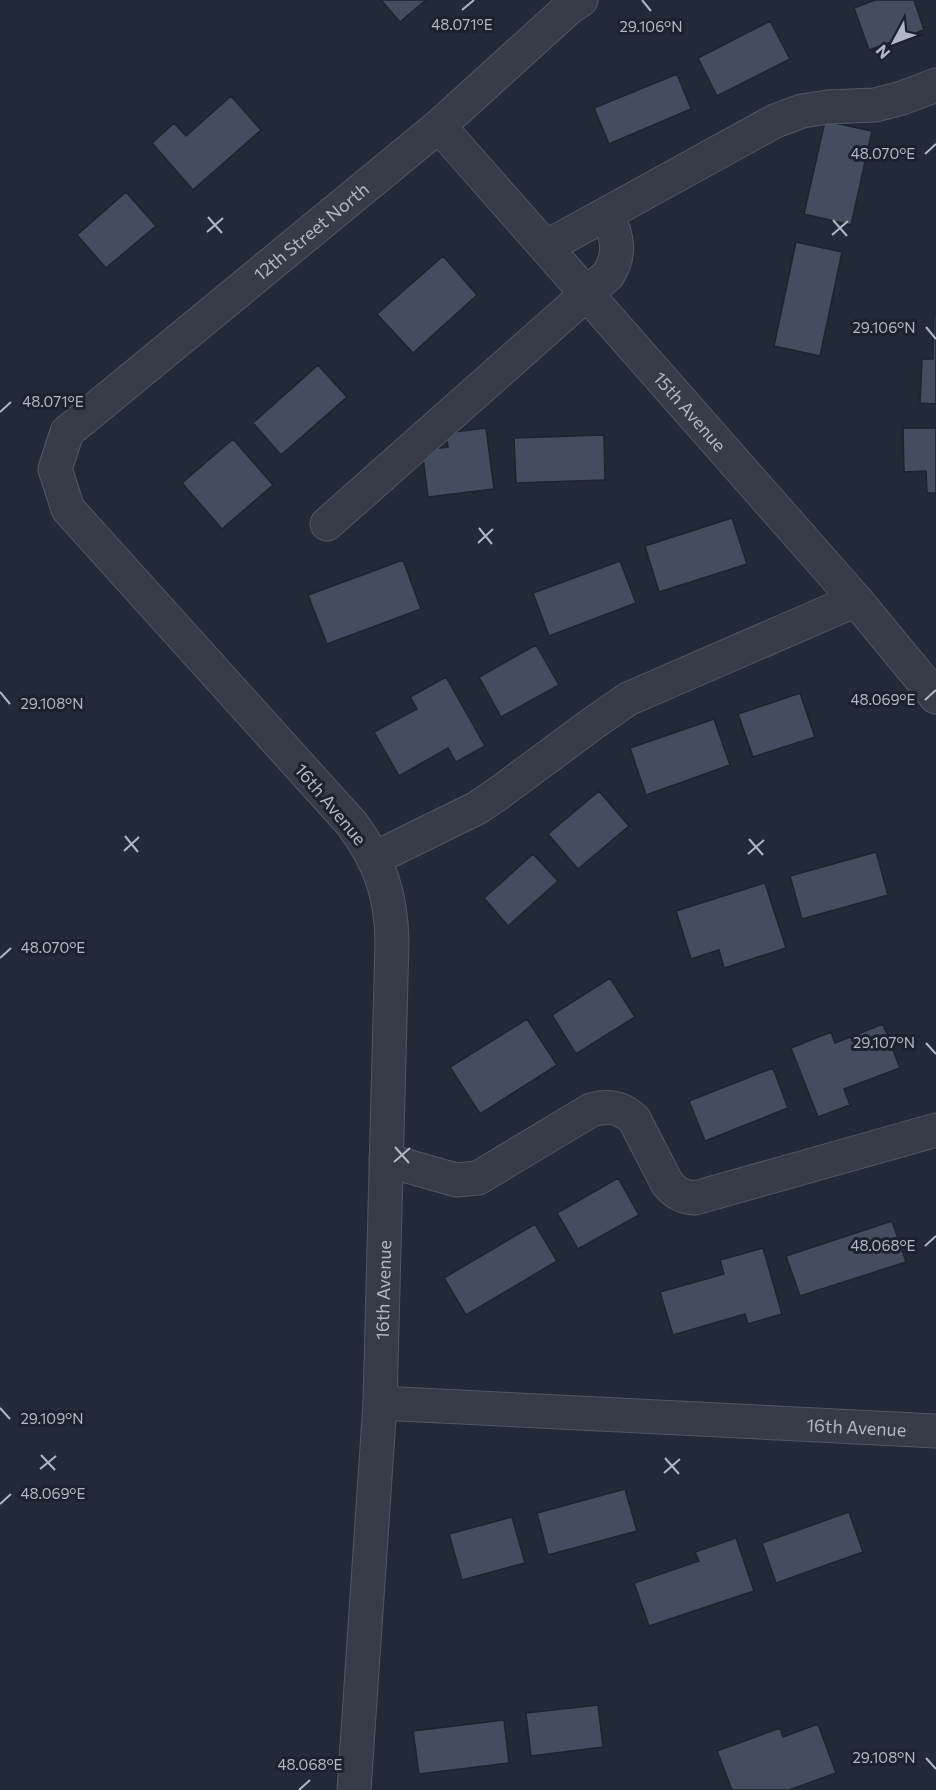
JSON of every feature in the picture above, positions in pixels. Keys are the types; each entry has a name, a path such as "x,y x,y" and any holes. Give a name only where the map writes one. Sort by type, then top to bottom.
{"street":[{"name":"12th Street North","path":"55,469 67,432 440,126 570,7 581,0"},
{"path":"546,247 776,121 802,111 819,108 875,105 936,85"},
{"name":"15th Avenue","path":"440,126 856,600 936,697"},
{"path":"327,524 608,275 617,255 618,243 607,214"},
{"name":"16th Avenue","path":"55,469 68,509 352,824 375,858 392,912 380,1403 354,1790"},
{"path":"375,858 477,808 500,794 628,699 856,600"},
{"path":"386,1160 456,1180 478,1178 591,1110 609,1107 627,1112 634,1119 672,1190 695,1198 936,1130"},
{"name":"16th Avenue","path":"380,1403 936,1431"}],"building":[{"path":"381,0 426,0 400,22"},
{"path":"875,0 914,0 924,30 869,50 854,8"},
{"path":"770,21 790,59 717,96 698,58"},
{"path":"677,74 691,109 609,144 594,108"},
{"path":"231,96 261,130 193,190 152,143 174,123 186,136"},
{"path":"825,121 872,131 851,225 804,214"},
{"path":"126,192 156,226 106,268 77,235"},
{"path":"796,242 842,252 820,356 774,346"},
{"path":"443,256 477,295 413,353 377,314"},
{"path":"934,314 936,314 936,404 920,403 922,359 933,359"},
{"path":"318,365 347,397 281,455 253,423"},
{"path":"486,428 494,489 428,497 422,450 448,447 446,433"},
{"path":"903,428 936,428 936,493 927,493 926,471 904,472"},
{"path":"604,435 605,480 516,483 514,438"},
{"path":"233,439 273,485 222,529 182,483"},
{"path":"732,518 747,564 659,592 645,546"},
{"path":"403,560 421,609 327,644 308,595"},
{"path":"620,561 636,603 549,636 533,593"},
{"path":"536,645 559,685 501,717 479,677"},
{"path":"446,677 485,746 456,762 448,748 399,776 374,732 417,709 410,697"},
{"path":"800,693 815,737 753,757 738,714"},
{"path":"714,719 730,765 646,795 630,748"},
{"path":"599,791 629,826 578,869 548,834"},
{"path":"876,852 888,895 802,919 790,876"},
{"path":"533,854 558,881 508,926 484,898"},
{"path":"765,883 786,948 724,968 719,950 691,959 676,911"},
{"path":"610,978 635,1017 576,1054 552,1015"},
{"path":"527,1019 557,1065 480,1114 450,1067"},
{"path":"883,1024 900,1068 844,1089 850,1105 818,1117 791,1048 831,1032 835,1043"},
{"path":"773,1068 788,1108 705,1141 689,1101"},
{"path":"618,1178 639,1215 578,1249 557,1213"},
{"path":"892,1221 906,1262 800,1296 786,1256"},
{"path":"535,1224 557,1261 466,1315 444,1278"},
{"path":"763,1248 782,1314 748,1324 745,1314 673,1335 660,1292 724,1274 720,1260"},
{"path":"625,1489 637,1531 548,1555 537,1513"},
{"path":"849,1512 863,1552 776,1583 762,1543"},
{"path":"512,1517 525,1563 462,1580 449,1534"},
{"path":"736,1538 754,1591 649,1626 634,1583 699,1561 695,1552"},
{"path":"598,1705 603,1747 531,1756 526,1713"},
{"path":"504,1720 509,1763 419,1774 413,1731"},
{"path":"818,1724 836,1773 789,1790 732,1790 717,1751 780,1728 783,1737"}]}
